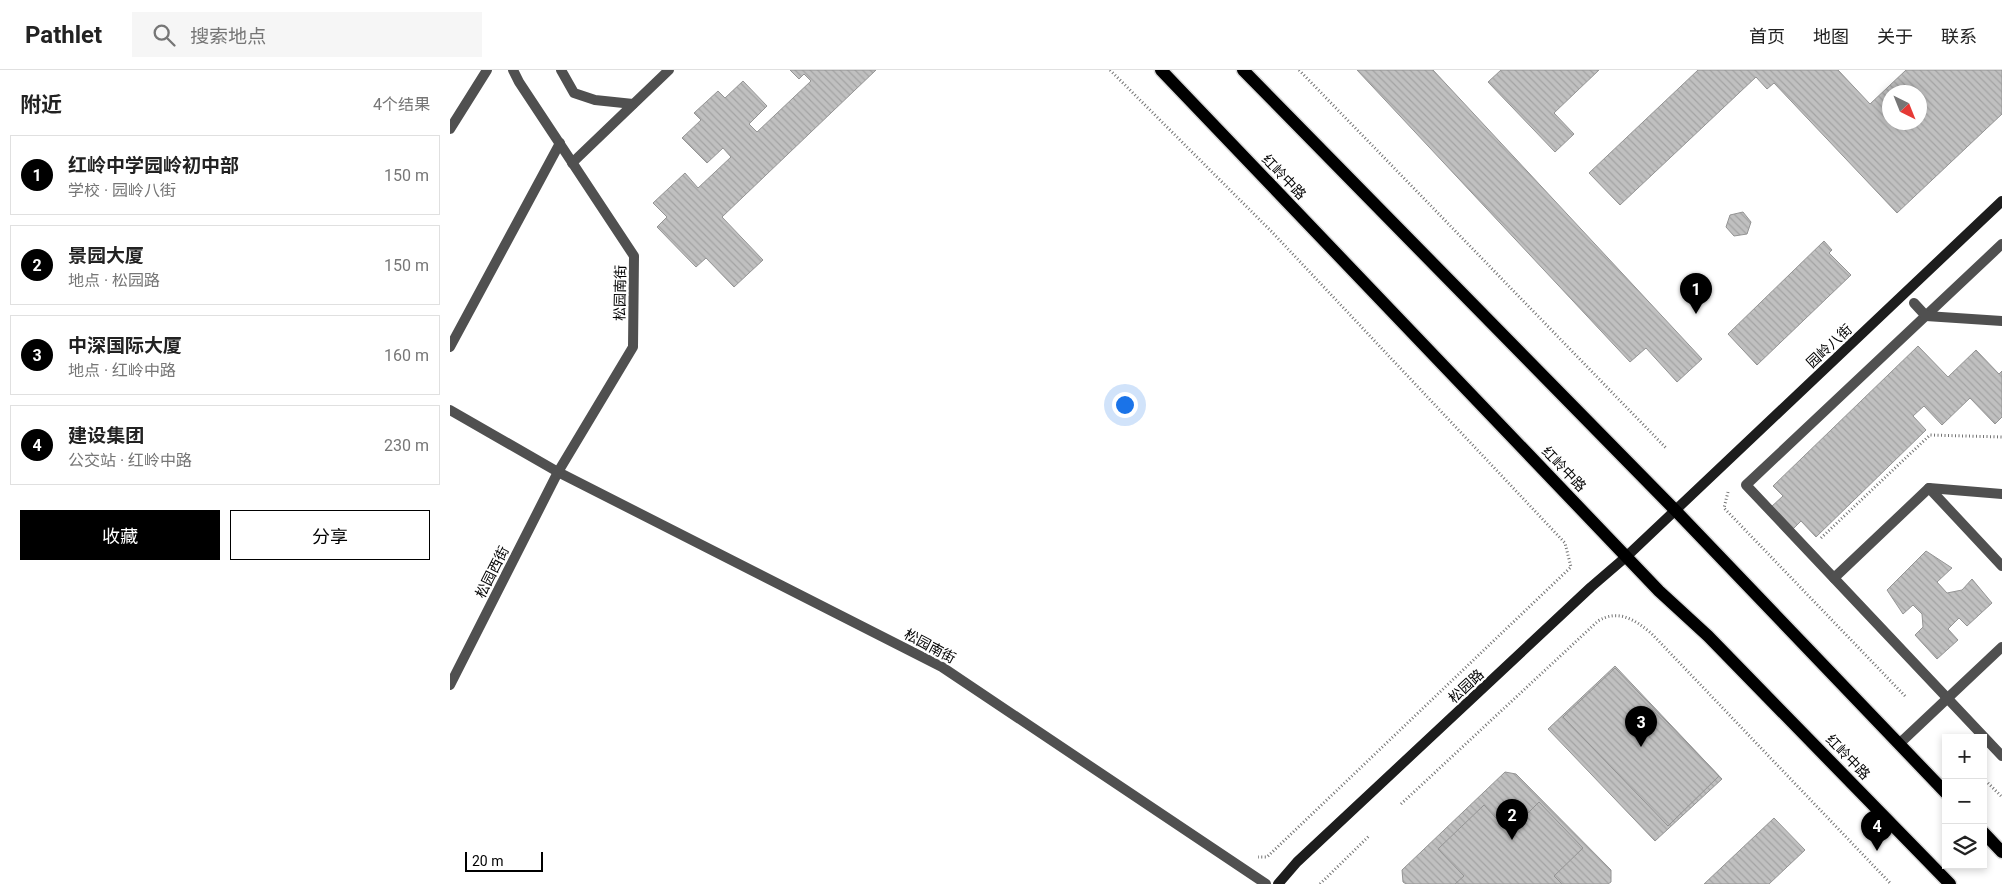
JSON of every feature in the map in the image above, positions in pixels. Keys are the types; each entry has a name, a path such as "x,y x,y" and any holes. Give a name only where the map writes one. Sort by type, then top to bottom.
{"main road":[{"name":"红岭中路","path":"1161,70 1627,556 1950,884"},
{"path":"1243,70 1675,510 1942,788"},
{"path":"1987,836 2002,852"}],"street":[{"path":"450,129 487,70"},
{"name":"松园南街","path":"513,70 634,256 633,347 558,472"},
{"path":"561,70 574,93 595,100 633,104"},
{"path":"572,163 669,70"},
{"path":"450,347 560,144"},
{"name":"园岭八街","path":"1675,510 2002,201"},
{"path":"2002,244 1746,485 2002,756"},
{"path":"1914,304 1926,316 2002,321"},
{"name":"松园南街","path":"450,410 558,472 942,667 1266,884"},
{"name":"松园西街","path":"451,682 558,472"},
{"path":"1834,578 1929,488 2002,494"},
{"path":"1929,488 2002,566"},
{"name":"松园路","path":"1278,884 1326,835 1675,510"},
{"path":"1899,744 2002,647"}],"path":[{"path":"1110,70 1272,232 1559,536 1565,543 1571,567 1268,856 1251,857"},
{"path":"1299,70 1667,449"},
{"path":"1808,550 1930,435 2002,437"},
{"path":"1731,485 1724,508 1906,697"},
{"path":"1401,804 1598,622 1607,616 1618,615 1630,618 1651,633 1891,884"},
{"path":"1984,779 2002,797"},
{"path":"1320,884 1370,835"}],"building":[{"path":"790,70 876,70 722,217 763,260 734,287 706,258 696,267 657,227 667,217 653,203 685,173 698,188 731,157 723,148 707,163 682,138 701,120 694,113 718,91 725,98 743,81 767,106 749,124 757,132 811,81 804,74 799,79"},
{"path":"1357,70 1433,70 1702,359 1677,382 1646,348 1630,362"},
{"path":"1501,70 1599,70 1554,113 1574,134 1555,152 1488,82"},
{"path":"1698,70 1838,70 1870,104 1882,93 1882,130 1927,130 1927,85 1890,85 1906,70 2002,70 2002,114 1897,213 1774,83 1767,89 1756,77 1620,205 1589,173"},
{"path":"1743,212 1751,222 1747,234 1734,236 1726,227 1730,215"},
{"path":"1824,241 1832,250 1829,253 1851,275 1757,365 1728,334"},
{"path":"1918,346 1948,377 1976,350 1999,374 2002,371 2002,417 1995,424 1970,398 1942,425 1924,406 1913,416 1926,430 1816,537 1801,521 1793,529 1771,507 1783,496 1773,486"},
{"path":"1926,551 1952,568 1937,582 1947,593 1962,590 1972,579 1992,603 1967,626 1959,618 1948,629 1958,640 1937,659 1915,635 1923,627 1922,614 1913,605 1903,614 1887,590"},
{"path":"1615,666 1722,779 1655,841 1548,729"},
{"path":"1615,668 1719,776 1668,826 1563,717"},
{"path":"1505,772 1516,774 1611,870 1611,882 1608,884 1406,884 1403,882 1402,870"},
{"path":"1539,802 1583,848 1554,876 1562,884 1455,884 1464,876 1438,849 1484,805 1509,832"},
{"path":"1774,818 1805,850 1769,884 1704,884"}],"place":[{"name":"红岭中学园岭初中部","path":"1696,314"},
{"name":"中深国际大厦","path":"1641,747"},
{"name":"景园大厦","path":"1512,840"},
{"name":"建设集团","path":"1877,851"}]}
